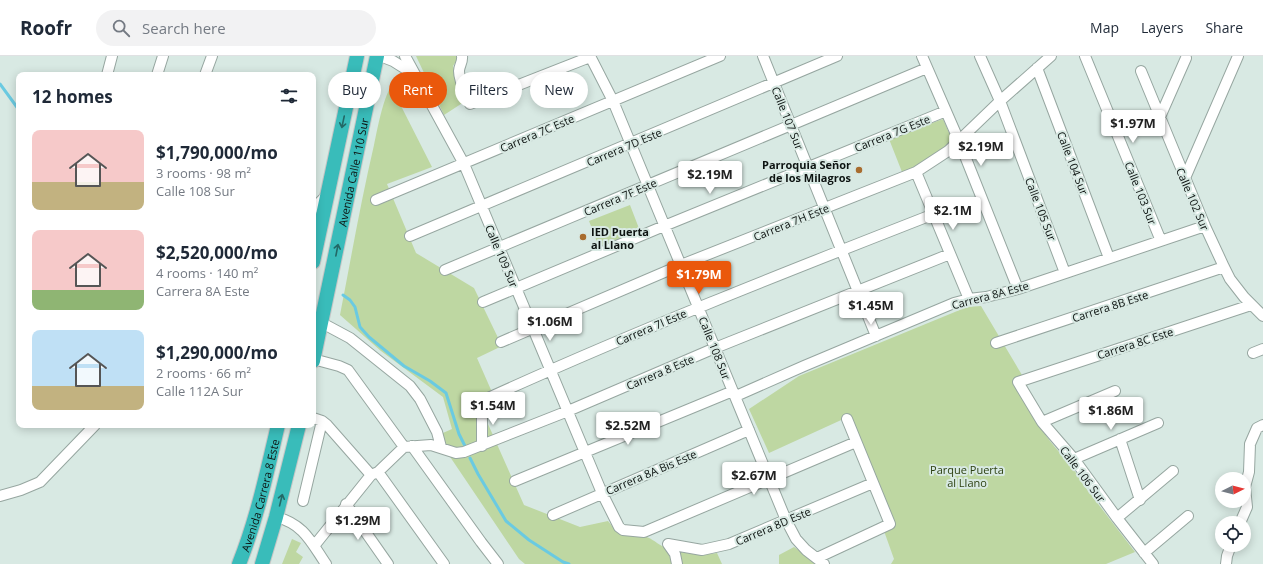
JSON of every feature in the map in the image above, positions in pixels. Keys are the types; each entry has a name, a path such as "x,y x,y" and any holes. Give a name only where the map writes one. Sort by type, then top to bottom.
{"highway":[{"name":"Avenida Calle 110 Sur","path":"316,248 357,56"},
{"name":"Avenida Calle 110 Sur","path":"322,323 378,56"},
{"path":"316,348 322,323"},
{"name":"Avenida Carrera 8 Este","path":"240,564 260,502 277,428"},
{"name":"Avenida Carrera 8 Este","path":"262,564 276,517 298,428"}],"street":[{"path":"108,72 112,56"},
{"path":"158,72 163,56"},
{"path":"206,72 212,56"},
{"name":"Calle 109 Sur","path":"378,56 399,64 411,72"},
{"name":"Calle 109 Sur","path":"405,56 413,72"},
{"path":"465,57 459,70 460,78 470,104 590,56"},
{"name":"Calle 108 Sur","path":"590,56 613,101 786,520 796,539 806,550 821,561"},
{"name":"Carrera 7C Este","path":"376,200 720,56"},
{"name":"Calle 107 Sur","path":"763,56 876,336"},
{"name":"Carrera 7D Este","path":"410,236 837,56"},
{"path":"922,56 959,141 1018,289"},
{"name":"Calle 105 Sur","path":"980,56 1000,101 1065,273"},
{"name":"Carrera 7H Este","path":"501,342 681,265 916,172 938,159 959,141 1000,101 1051,56"},
{"name":"Calle 103 Sur","path":"1085,56 1161,241"},
{"path":"1185,178 1238,56"},
{"path":"1160,117 1186,58"},
{"name":"Carrera 7F Este","path":"445,270 927,68"},
{"name":"Calle 104 Sur","path":"1037,68 1109,258"},
{"name":"Calle 102 Sur","path":"1141,71 1205,226 1224,267 1238,289 1251,305 1263,316"},
{"name":"Calle 109 Sur","path":"433,108 464,164 602,493 619,527 623,530 644,532 769,478"},
{"name":"Carrera 7G Este","path":"483,302 664,226 946,111"},
{"path":"916,172 969,299"},
{"path":"316,207 328,194"},
{"name":"Carrera 7I Este","path":"482,446 482,407 486,399 698,307 934,214"},
{"name":"Carrera 8A Este","path":"515,481 734,394 954,303 1018,289 1205,226"},
{"name":"Carrera 8 Este","path":"408,446 431,444 456,453 482,446 716,348 950,254"},
{"name":"Carrera 8B Este","path":"996,343 1224,267"},
{"name":"Carrera 8C Este","path":"1018,382 1251,305"},
{"path":"322,323 350,338 410,386 420,399 437,432 441,447"},
{"path":"1253,353 1263,349"},
{"path":"316,361 339,366 348,370 498,564"},
{"name":"Calle 106 Sur","path":"1018,382 1042,422 1074,459 1153,564"},
{"path":"1042,422 1115,391"},
{"path":"317,419 327,425 374,473 444,564"},
{"path":"821,561 890,524 846,419"},
{"path":"1074,459 1158,424"},
{"path":"1243,516 1247,507 1245,487 1248,472 1250,444 1257,428 1263,425"},
{"path":"0,496 21,490 40,482 92,428"},
{"path":"303,501 315,428"},
{"name":"Carrera 8A Bis Este","path":"553,515 749,430"},
{"path":"1120,440 1140,500"},
{"path":"769,478 856,442"},
{"path":"314,546 346,504 374,473 408,446"},
{"path":"1117,518 1173,472"},
{"name":"Carrera 8D Este","path":"677,564 675,554 668,544 702,550 730,544 873,483"},
{"path":"346,504 388,564"},
{"path":"1144,553 1188,516"},
{"path":"276,517 299,527 326,564"},
{"path":"1226,564 1228,552"}],"green space":[{"path":"416,56 457,56 457,60 453,66 455,73 455,108 444,115 441,108 447,108 447,72 424,72"},
{"path":"389,90 389,108 402,108 432,167 387,184 416,253 474,288 502,346 477,358 495,399 480,406 524,505 580,527 608,521 621,535 646,537 662,546 681,552 696,554 717,553 722,564 525,564 519,559 436,436 452,429 443,397 381,351 340,315 360,208 385,99"},
{"path":"943,119 953,142 917,166 902,172 889,139"},
{"path":"630,205 640,231 599,247 589,221"},
{"name":"Parque Puerta al Llano","path":"981,306 1022,375 1013,379 1030,411 1050,441 1071,466 1082,483 1135,552 1106,564 891,564 894,559 884,531 893,527 850,416 769,453 749,409 799,376 967,307"},
{"path":"292,539 301,543 296,552 303,557 299,564 282,564"},
{"path":"794,547 819,564 779,564 779,555"}],"waterway":[{"path":"0,84 16,106"},
{"path":"343,295 350,300 355,307 360,327 369,337 404,366 430,381 446,393 459,434 465,446"},
{"path":"470,458 506,521 529,540 563,562 569,564"}],"place":[{"name":"Parroquia Señor de los Milagros","path":"859,170"},
{"name":"IED Puerta al Llano","path":"583,237"}]}
